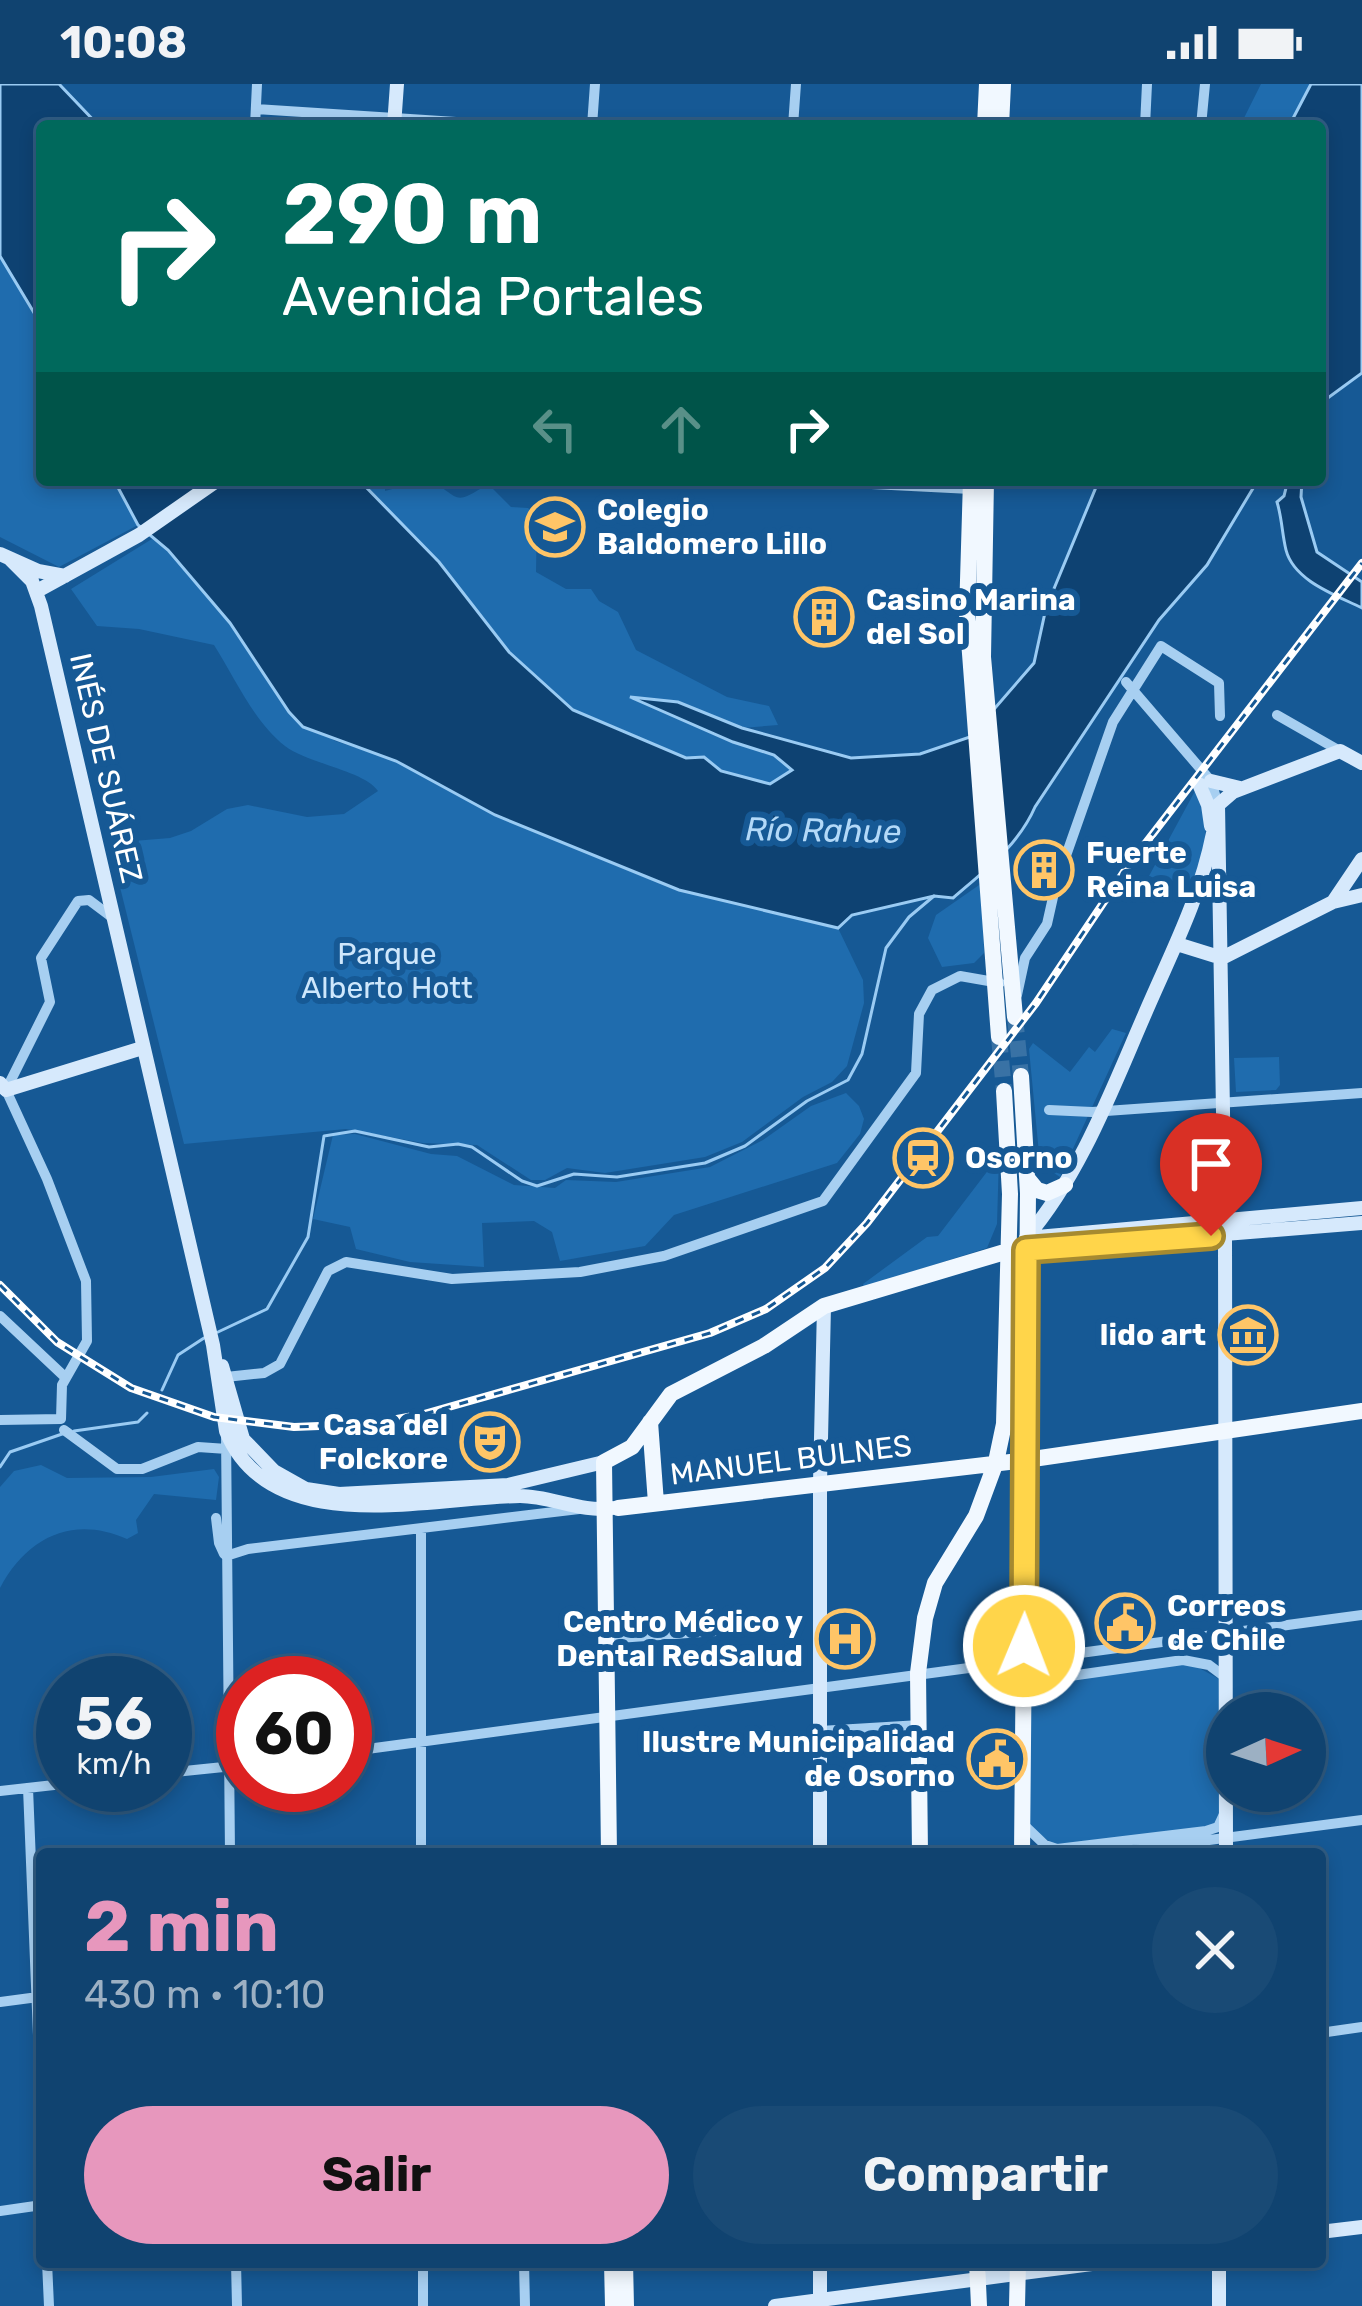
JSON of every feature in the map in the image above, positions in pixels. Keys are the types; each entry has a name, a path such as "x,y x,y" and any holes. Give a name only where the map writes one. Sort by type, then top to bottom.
{"main road":[{"path":"394,120 397,84"},
{"path":"992,96 1003,84"},
{"path":"37,591 139,535 209,486"},
{"path":"976,486 979,682 1002,956 1015,1014"},
{"path":"5,556 38,571 65,576"},
{"name":"INÉS DE SUÁREZ","path":"5,556 37,591 211,1337 226,1431 246,1460 292,1495 330,1505 524,1484 609,1460"},
{"path":"1020,1246 1065,1185 1177,944 1195,902 1224,800 1340,751 1362,763"},
{"path":"1210,850 1205,783 1245,788"},
{"path":"1224,800 1220,899 1226,1692"},
{"path":"1333,902 1362,859"},
{"path":"1177,944 1222,958 1333,902 1362,895"},
{"path":"999,1037 996,981 1002,956"},
{"path":"3,1087 142,1050"},
{"path":"920,1848 918,1673 922,1633 935,1583 976,1516 996,1462 1005,1407 1028,1179 1021,1076"},
{"path":"1004,1091 1020,1246 1026,1460 1022,1848"},
{"path":"1028,1179 1036,1190 1047,1193 1065,1185"},
{"path":"609,1848 618,1638 609,1460 632,1447 671,1394 776,1339 824,1306 1020,1246 1359,1216"},
{"path":"820,1848 824,1306"},
{"name":"INÉS DE SUÁREZ","path":"211,1337 241,1436 274,1471 317,1491 391,1497 536,1496 611,1508"},
{"name":"MANUEL BULNES","path":"611,1508 1026,1460 1362,1411"},
{"path":"650,1421 656,1503"},
{"path":"611,1508 646,1486 646,1449 632,1447"},
{"path":"611,1508 620,1848"},
{"path":"1226,1812 1226,1846"},
{"path":"1326,2232 1362,2227"},
{"path":"612,2268 613,2306"},
{"path":"625,2268 626,2306"},
{"path":"820,2268 820,2303"},
{"path":"776,2306 820,2303 978,2271 1018,2268 1017,2306"},
{"path":"1219,2268 1219,2306"},
{"path":"978,2271 979,2306"}],"street":[{"path":"255,120 257,84"},
{"path":"592,120 595,84"},
{"path":"794,120 796,84"},
{"path":"1145,120 1147,84"},
{"path":"1202,120 1205,84"},
{"path":"256,109 373,120"},
{"path":"1015,1014 1028,952 1050,916 1056,884 1113,722 1130,686 1161,646 1219,682 1220,716"},
{"path":"1130,686 1205,783 1224,800"},
{"path":"1277,715 1340,751"},
{"path":"65,1428 66,1378 87,1341 84,1274 47,1179 3,1087 50,1001 41,958 81,899 113,918"},
{"path":"226,1377 263,1373 280,1364 328,1271 337,1264 452,1279 580,1272 664,1256 823,1201 916,1073 919,1014 926,997 945,980 1002,956 1028,952"},
{"path":"966,975 996,981 1009,990 1015,1014"},
{"path":"966,975 988,987 997,1001"},
{"path":"1049,1109 1100,1111 1362,1093"},
{"path":"0,1316 66,1378"},
{"path":"0,1420 65,1428 117,1469 142,1469 198,1447 227,1449"},
{"path":"226,1431 227,1656"},
{"name":"MANUEL BULNES","path":"226,1556 248,1549 611,1508"},
{"path":"217,1518 219,1543 226,1556"},
{"path":"421,1530 421,1848"},
{"path":"372,1749 1362,1615"},
{"path":"618,1638 716,1631"},
{"path":"1023,1707 1034,1684 1067,1675 1183,1660 1209,1665 1226,1678"},
{"path":"820,1731 920,1725"},
{"path":"0,1791 36,1787"},
{"path":"28,1788 36,1940"},
{"path":"229,1812 230,1848"},
{"path":"1066,1848 1206,1831 1218,1827 1226,1812"},
{"path":"1195,1848 1362,1820"},
{"path":"1022,1823 1055,1848"},
{"path":"0,2002 36,1997"},
{"path":"1326,2032 1362,2027"},
{"path":"0,2211 36,2206"},
{"path":"47,2268 49,2306"},
{"path":"236,2268 237,2306"},
{"path":"423,2268 423,2306"},
{"path":"522,2268 525,2306"}],"green space":[{"path":"1261,84 1311,84 1292,120 1243,120"},
{"path":"0,256 36,316 36,486 117,486 138,525 59,567 0,537"},
{"path":"365,486 385,486 385,491 438,486 461,498 490,486 511,507 528,508 537,517 536,572 566,589 591,589 599,601 618,612 636,650 727,697 769,706 778,725 742,728 678,702 636,699 774,755 793,770 770,784 721,771 704,757 687,758 573,710 509,652 439,562"},
{"name":"Parque Alberto Hott","path":"152,539 168,550 231,623 289,712 335,741 396,761 495,815 678,890 838,928 863,980 864,1003 847,1066 832,1082 803,1097 742,1142 705,1157 605,1173 567,1168 545,1180 531,1180 477,1145 423,1143 346,1129 184,1144 109,843 170,838 227,809 248,805 307,817 344,814 378,791 361,778 285,746 254,712 214,645 139,629 97,626 71,589"},
{"path":"1195,791 1206,829 1194,894 1149,876"},
{"path":"982,883 984,953 974,963 942,967 928,938 936,915"},
{"path":"1112,1029 1126,1033 1060,1177 1040,1164 1029,1049 1033,1043 1070,1072 1089,1047 1095,1052"},
{"path":"1279,1057 1276,1090 1236,1092 1234,1058"},
{"path":"846,1093 864,1119 860,1134 837,1163 674,1215 645,1246 560,1261 552,1232 534,1221 482,1223 484,1267 410,1262 356,1249 350,1227 313,1219 333,1135 355,1134 457,1156 514,1185 555,1188 566,1180 616,1182 710,1167 763,1140 811,1106"},
{"path":"999,1156 997,1224 987,1248 864,1287 927,1237 938,1236"},
{"path":"41,1465 67,1478 151,1477 214,1469 219,1477 216,1500 154,1494 136,1520 138,1533 127,1539 88,1529 53,1535 24,1555 0,1588 0,1487 14,1471"},
{"path":"1190,1663 1221,1680 1221,1692 1206,1692 1206,1812 1220,1812 1220,1820 1208,1827 1055,1846 1027,1824 1028,1705 1053,1682"}],"water":[{"path":"0,84 59,84 93,120 36,120 36,316 0,256"},
{"path":"1311,84 1362,84 1362,373 1326,399 1326,120 1292,120"},
{"name":"Río Rahue","path":"117,486 365,486 439,562 509,652 573,710 686,758 704,757 721,771 770,784 792,770 774,755 630,697 678,702 742,728 851,758 920,754 970,737 1034,663 1046,608 1097,486 1254,486 1207,565 1159,620 1010,846 953,898 934,896 852,915 838,928 679,890 495,815 396,761 303,727 230,623 168,550 138,525"},
{"path":"1286,486 1302,486 1317,552 1362,582 1362,608 1317,586 1290,561 1277,502"}],"waterway":[{"path":"218,1332 267,1309 308,1237 324,1136 355,1131 429,1147 472,1147 537,1186 574,1174 617,1177 705,1163 745,1146 807,1101 848,1080 862,1054 886,948 909,917 934,896"},
{"path":"162,1390 178,1355 204,1338"},
{"path":"74,1431 138,1422 147,1413"},
{"path":"0,1467 10,1452 65,1433"}],"tunnel":[{"path":"1015,1017 1021,1076"},
{"path":"999,1037 1004,1091"}],"railway":[{"path":"0,1285 57,1342 131,1388 214,1417 294,1427 370,1424 424,1414 710,1333 766,1309 825,1268 867,1223 1036,1003 1128,866 1362,563"}],"place":[{"name":"Colegio Baldomero Lillo","path":"555,527"},
{"name":"Casino Marina del Sol","path":"824,617"},
{"name":"Fuerte Reina Luisa","path":"1044,870"},
{"name":"Osorno","path":"923,1158"},
{"name":"lido art","path":"1248,1335"},
{"name":"Casa del Folckore","path":"490,1442"},
{"name":"Correos de Chile","path":"1125,1623"},
{"name":"Centro Médico y Dental RedSalud","path":"845,1639"},
{"name":"Ilustre Municipalidad de Osorno","path":"997,1759"}],"route":[{"path":"1024,1646 1026,1250 1211,1236"}]}
